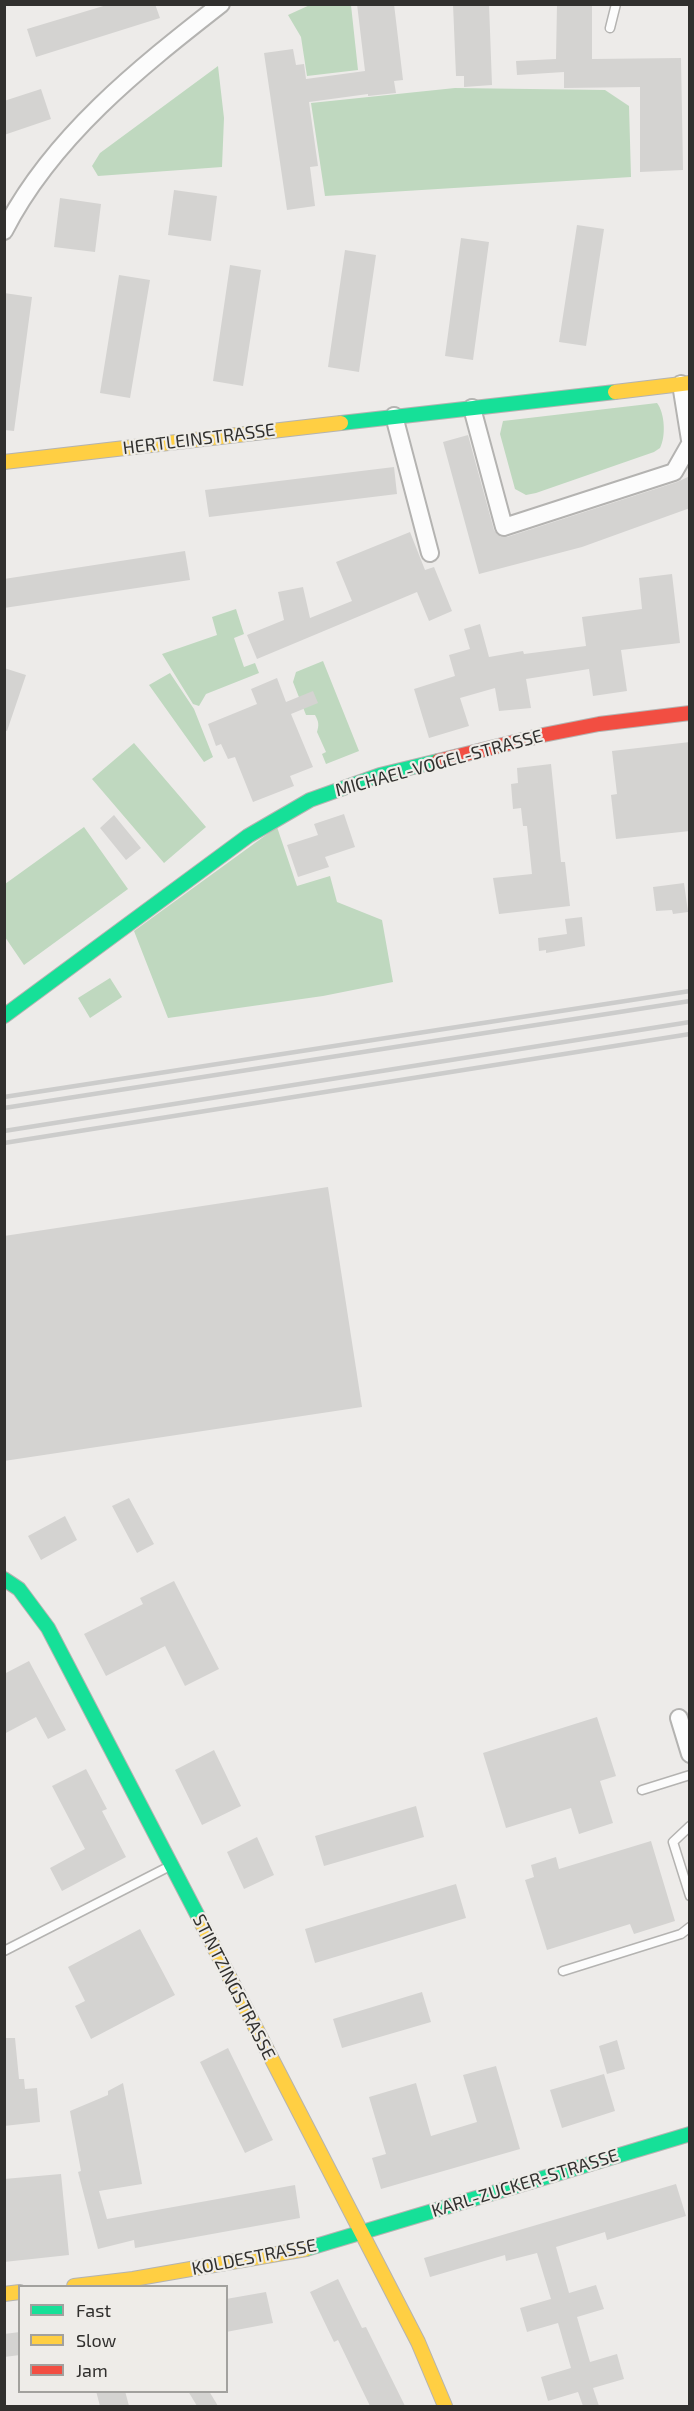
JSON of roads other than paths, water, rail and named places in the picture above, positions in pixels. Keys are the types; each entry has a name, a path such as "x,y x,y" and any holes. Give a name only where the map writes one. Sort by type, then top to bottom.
{"street":[{"path":"4,231 46,166 81,125 124,85 221,4"},
{"name":"HERTLEINSTRASSE","path":"4,462 685,383 690,442 674,472 504,527 472,408"},
{"path":"394,416 430,553"},
{"name":"MICHAEL-VOGEL-STRASSE","path":"4,1016 248,836 310,800 387,774 543,735 599,724 690,713"},
{"name":"STINTZINGSTRASSE","path":"4,1579 19,1589 48,1628 361,2232 417,2342 445,2406"},
{"path":"684,1717 690,1754"},
{"name":"KARL-ZUCKER-STRASSE","path":"361,2232 690,2134"},
{"name":"KOLDESTRASSE","path":"82,2285 132,2279 306,2249 361,2232"}],"lane":[{"path":"610,28 616,4"},
{"path":"642,1790 690,1775"},
{"path":"690,1826 673,1842 690,1896"},
{"path":"4,1951 171,1866"},
{"path":"563,1971 681,1934 690,1927"}],"railway":[{"path":"4,1097 690,991"},
{"path":"4,1108 690,1001"},
{"path":"4,1131 690,1022"},
{"path":"4,1143 690,1034"}]}
